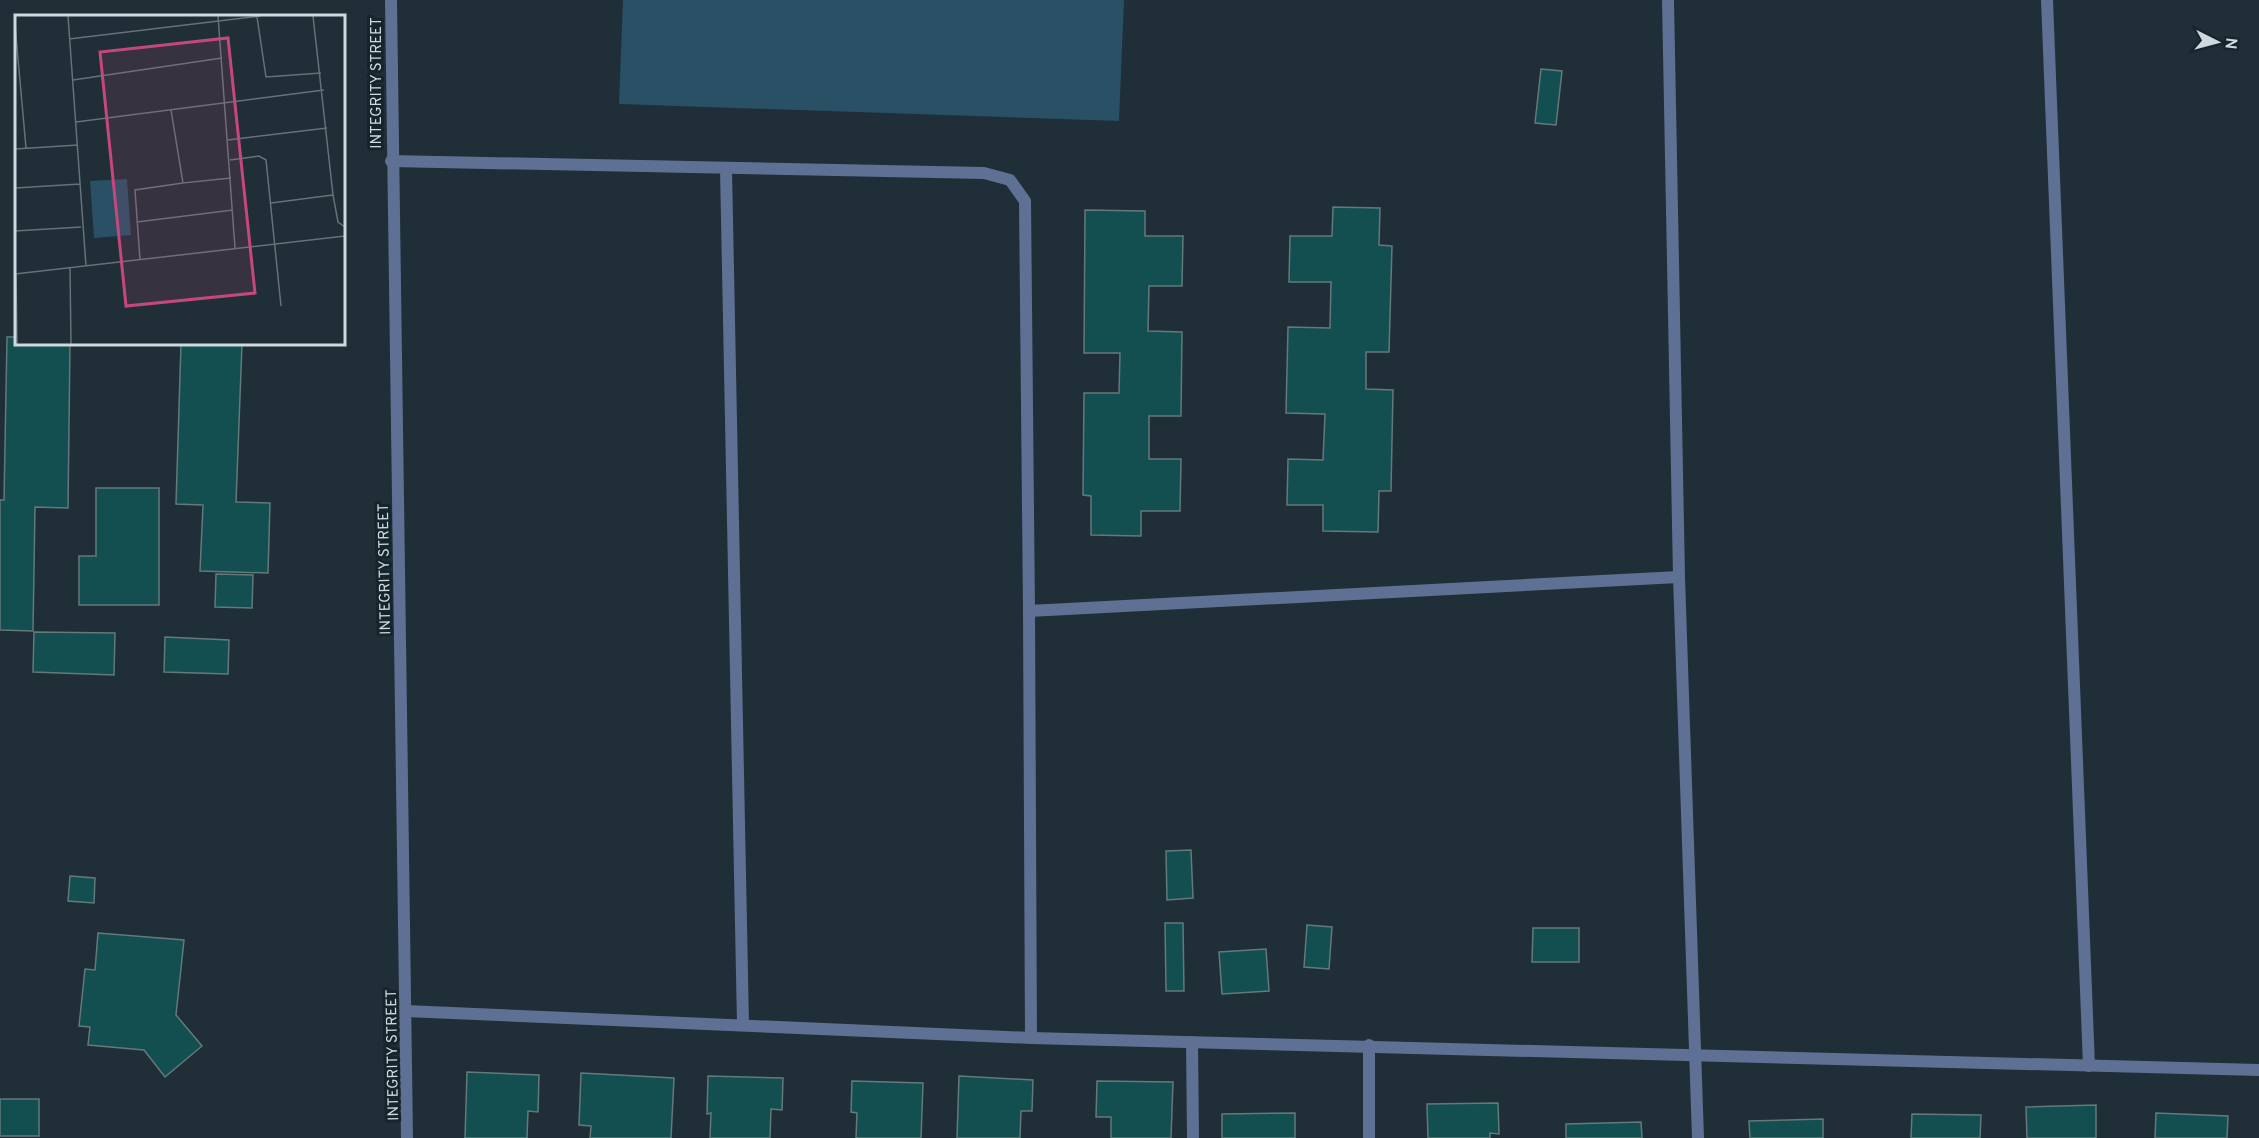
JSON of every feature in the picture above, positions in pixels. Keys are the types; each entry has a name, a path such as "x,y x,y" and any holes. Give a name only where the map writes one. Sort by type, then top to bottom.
{"street":[{"name":"INTEGRITY STREET","path":"391,0 407,1138"},
{"path":"1668,0 1679,577 1698,1138"},
{"path":"2048,0 2089,1066"},
{"path":"392,160 984,173 1010,180 1025,201 1031,1038"},
{"path":"726,169 744,1025"},
{"path":"1029,611 1679,577"},
{"path":"406,1011 1031,1038 1369,1045 1696,1056 2259,1070"},
{"path":"1192,1042 1193,1138"},
{"path":"1369,1045 1369,1138"}],"shaded area":[{"path":"623,0 1124,0 1119,121 619,104"}],"building":[{"path":"1541,69 1562,71 1556,125 1535,123"},
{"path":"1333,207 1380,208 1379,245 1392,246 1389,352 1366,352 1366,389 1393,390 1391,491 1379,491 1378,532 1323,531 1323,505 1287,505 1288,459 1323,460 1325,414 1286,413 1288,327 1330,328 1331,282 1289,282 1290,236 1332,236"},
{"path":"1085,210 1145,211 1145,236 1183,236 1182,286 1149,286 1148,331 1182,332 1181,416 1149,416 1149,459 1181,459 1180,511 1141,511 1141,536 1091,535 1091,496 1083,495 1084,393 1119,393 1120,353 1084,353"},
{"path":"7,337 15,337 15,345 70,345 68,508 35,507 33,631 0,630 0,500 4,500"},
{"path":"181,345 242,345 236,502 270,503 268,573 200,571 203,505 176,504"},
{"path":"96,488 159,488 159,605 79,605 79,556 96,556"},
{"path":"216,574 253,575 252,608 215,607"},
{"path":"34,632 115,633 114,675 33,672"},
{"path":"165,637 229,640 228,674 164,672"},
{"path":"1191,850 1193,898 1167,900 1166,851"},
{"path":"70,876 95,878 94,903 68,901"},
{"path":"1165,923 1183,923 1184,991 1166,991"},
{"path":"1307,925 1332,927 1329,969 1304,967"},
{"path":"1533,928 1579,928 1579,962 1532,962"},
{"path":"98,933 184,940 176,1015 202,1046 165,1077 144,1050 88,1045 90,1027 79,1026 85,969 95,970"},
{"path":"1266,949 1269,991 1222,994 1219,952"},
{"path":"467,1072 539,1075 538,1112 528,1111 527,1138 465,1138"},
{"path":"581,1073 674,1078 671,1138 590,1138 591,1126 579,1125"},
{"path":"708,1076 783,1078 782,1110 771,1109 770,1138 710,1138 711,1113 707,1114"},
{"path":"959,1076 1033,1080 1032,1111 1021,1111 1020,1138 957,1138"},
{"path":"852,1081 923,1083 921,1138 856,1138 857,1113 851,1112"},
{"path":"1097,1081 1173,1082 1171,1138 1111,1138 1111,1117 1096,1117"},
{"path":"0,1099 39,1099 39,1136 0,1136"},
{"path":"1498,1103 1499,1134 1490,1133 1490,1138 1428,1138 1427,1104"},
{"path":"2096,1105 2096,1138 2027,1138 2026,1107"},
{"path":"1295,1113 1295,1138 1222,1138 1222,1114"},
{"path":"2156,1113 2228,1116 2227,1138 2155,1138"},
{"path":"1912,1114 1981,1115 1980,1138 1911,1138"},
{"path":"1823,1119 1823,1138 1750,1138 1749,1121"},
{"path":"1641,1122 1642,1138 1566,1138 1566,1124"}]}
